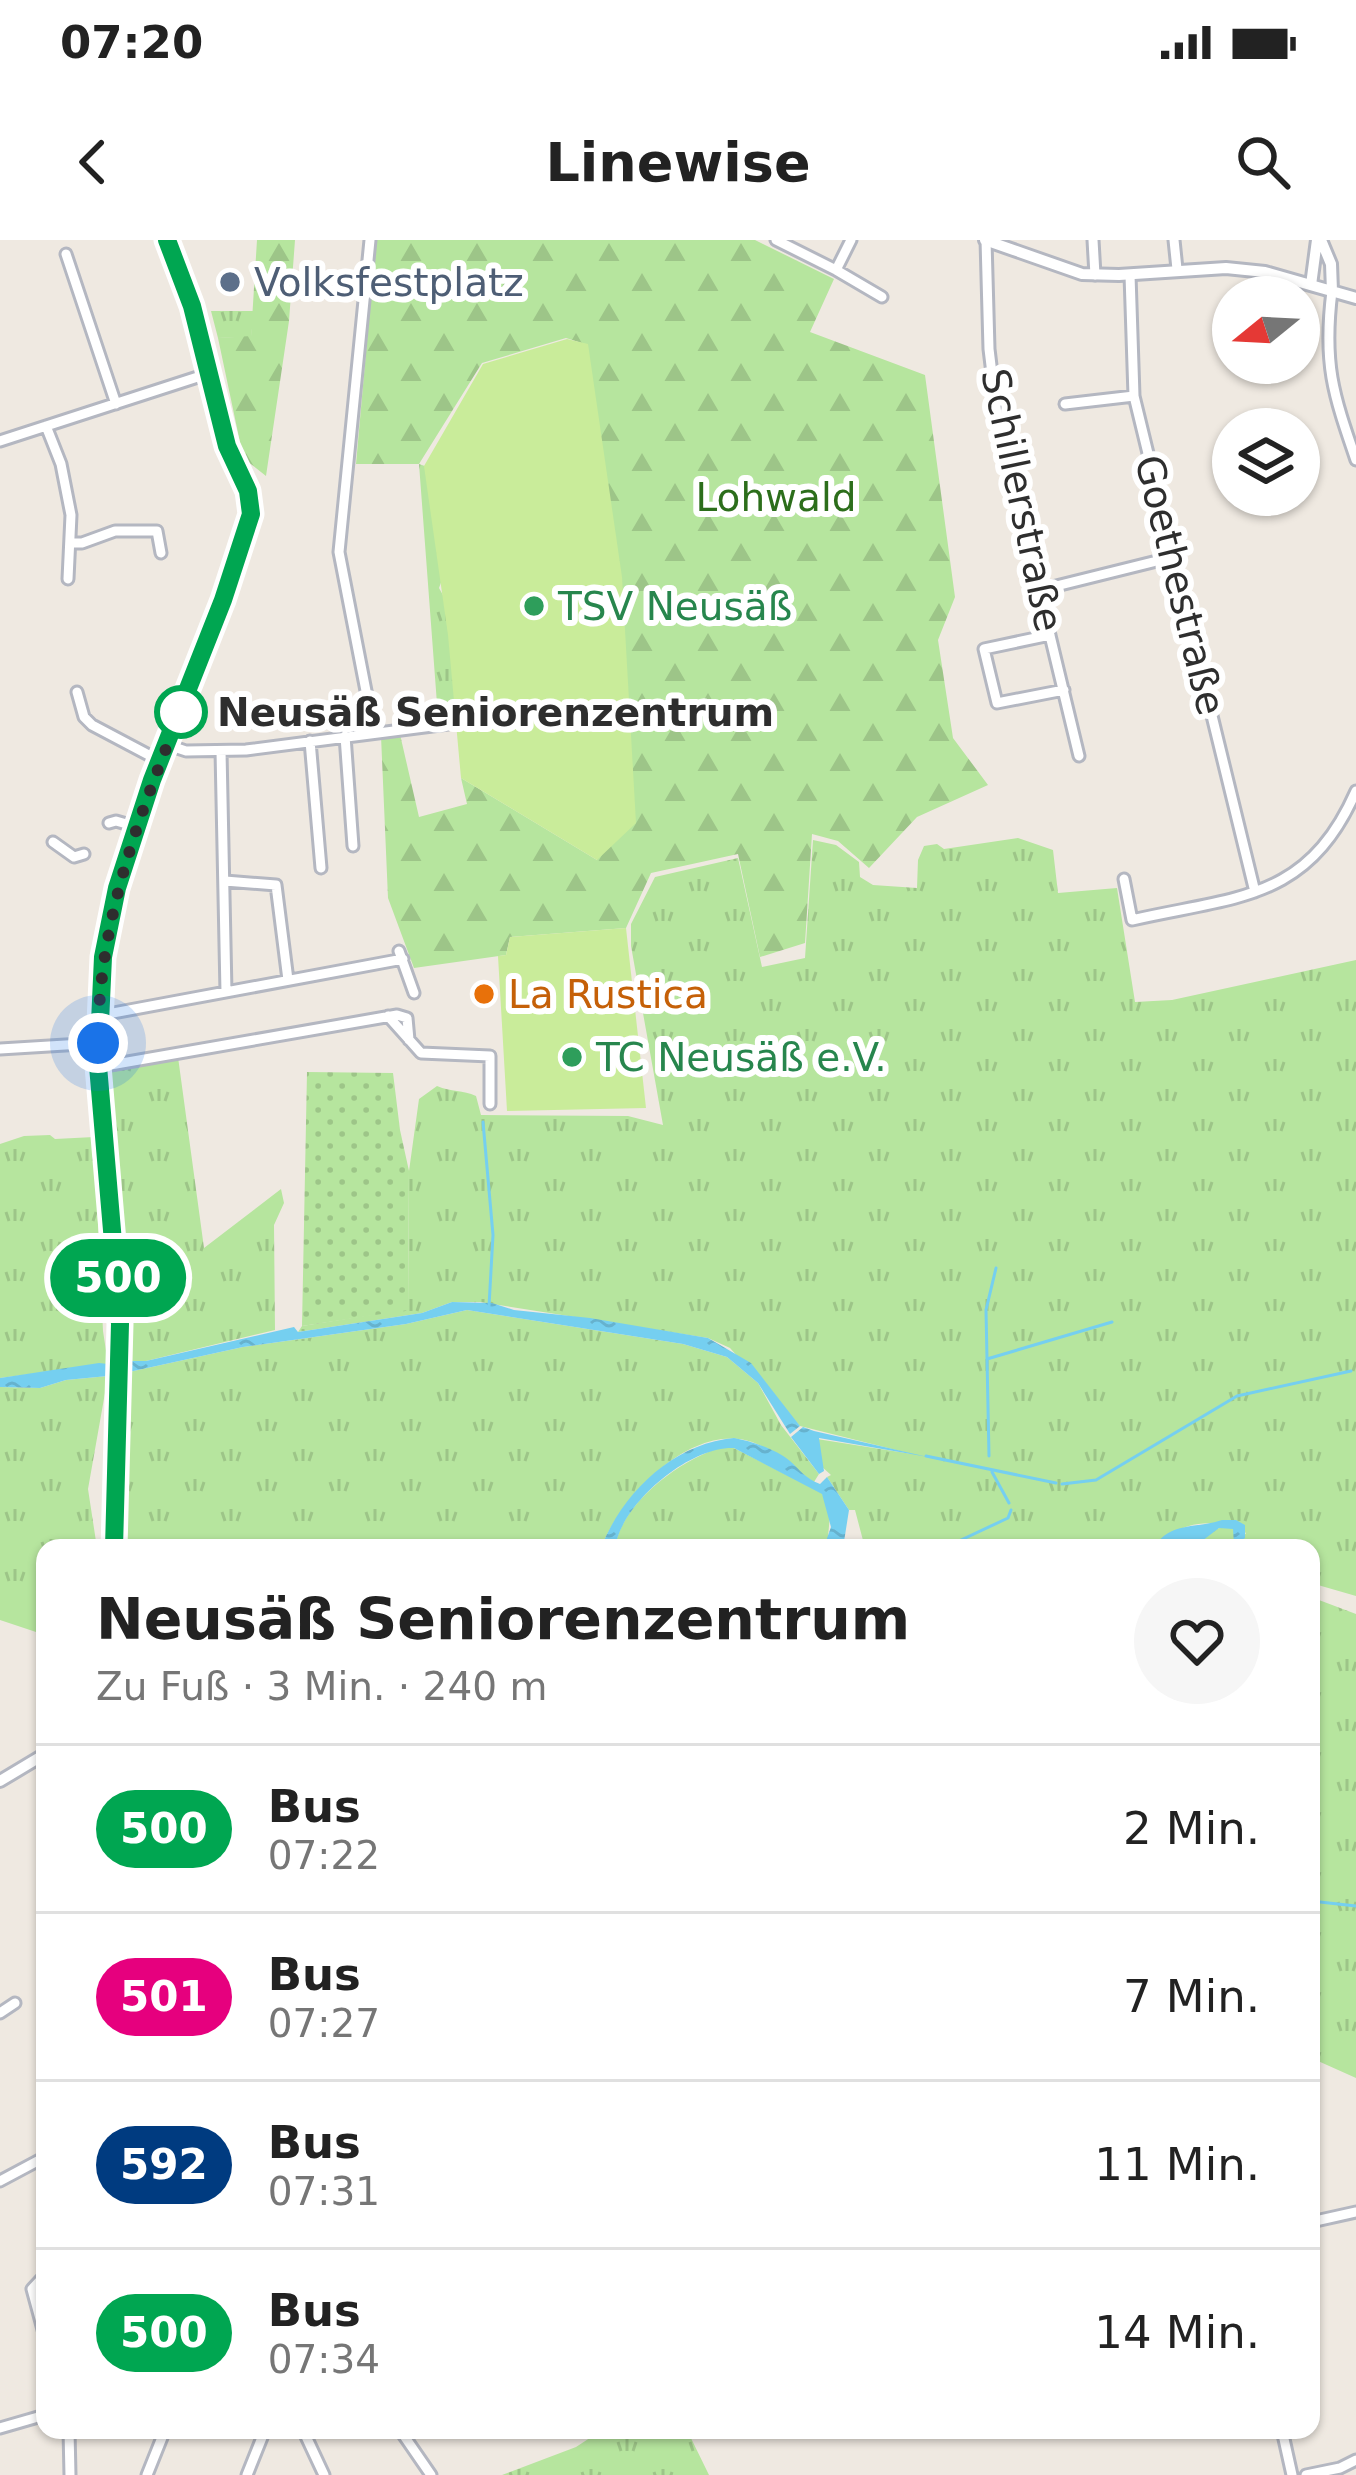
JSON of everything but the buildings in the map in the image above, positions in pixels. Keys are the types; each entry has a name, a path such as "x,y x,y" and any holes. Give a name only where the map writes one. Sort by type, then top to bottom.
{"street":[{"path":"114,1539 120,1346 98,1066 98,1016 109,923 136,827 251,514 248,491 227,446 192,306 167,240"},
{"path":"370,240 339,551 374,732"},
{"path":"776,240 882,298"},
{"path":"836,270 850,240"},
{"path":"985,240 1059,268 1095,275 1241,269 1272,276"},
{"name":"Schillerstraße","path":"985,240 997,415 1079,756"},
{"path":"1093,240 1095,275"},
{"path":"1174,240 1177,269"},
{"path":"1313,276 1319,240"},
{"path":"1319,240 1331,264 1333,291 1329,380 1356,460"},
{"path":"66,254 116,404"},
{"name":"Goethestraße","path":"1130,275 1134,396 1255,892"},
{"path":"1320,287 1356,298"},
{"path":"0,441 210,373"},
{"path":"1065,404 1134,396"},
{"path":"46,426 65,480 71,515 68,578"},
{"path":"70,543 115,531 158,531 161,553"},
{"path":"1040,590 1173,556"},
{"path":"1050,635 984,649 997,703 1064,690"},
{"path":"77,692 84,717 97,729 160,761"},
{"path":"168,745 187,751 221,751 448,724"},
{"path":"345,736 353,846"},
{"path":"310,741 321,868"},
{"path":"221,751 226,992"},
{"path":"1124,879 1132,920 1284,881 1308,862 1342,818 1356,790"},
{"path":"109,823 136,827"},
{"path":"52,842 69,855 84,854"},
{"path":"225,881 276,885 288,980"},
{"path":"98,1016 401,955 415,993"},
{"path":"98,1066 388,1016 428,1055 490,1056 490,1104"},
{"path":"0,1049 98,1043"},
{"path":"0,1781 36,1759"},
{"path":"0,2013 15,2003"},
{"path":"0,2181 36,2162"},
{"path":"1320,2220 1356,2212"},
{"path":"0,2428 36,2418"},
{"path":"69,2439 70,2475"},
{"path":"147,2475 161,2439"},
{"path":"248,2475 262,2439"},
{"path":"307,2439 324,2475"},
{"path":"406,2439 430,2475"},
{"path":"1284,2439 1292,2475"},
{"path":"1306,2475 1356,2460"}],"green space":[{"path":"257,240 295,240 289,321 266,476 247,461 241,447 218,338 251,336"},
{"name":"Lohwald","path":"376,240 755,240 834,279 810,332 925,375 955,597 938,640 953,738 988,785 917,817 869,868 838,841 812,834 805,943 760,957 738,854 651,873 626,928 510,937 506,955 414,968 388,898 381,736 399,730 419,817 467,804 461,778 597,860 588,345 566,338 482,363 419,464 356,464"},
{"path":"211,311 254,311 251,337 218,338"},
{"name":"TSV Neusäß","path":"567,339 588,344 622,577 636,823 597,860 461,778 448,635 424,466 483,364"},
{"path":"419,464 436,470 448,563 439,588 458,622 454,715 438,717"},
{"path":"1018,838 1053,850 1058,893 1117,888 1135,1002 1172,1000 1356,960 1356,1596 1320,1586 1320,1539 1242,1539 1246,1533 1222,1524 1197,1524 1164,1539 863,1539 855,1510 849,1510 827,1477 831,1475 821,1466 817,1439 912,1454 800,1426 730,1348 708,1338 480,1302 452,1302 422,1313 298,1332 302,1326 408,1309 409,1171 419,1099 437,1086 476,1096 481,1115 628,1116 663,1125 631,946 631,924 655,877 738,858 762,967 805,958 813,840 836,845 859,862 860,877 873,885 917,888 918,860 924,846 937,844 944,849"},
{"name":"TC Neusäß e.V.","path":"626,928 646,1108 507,1111 498,956 506,955 510,937"},
{"path":"178,1057 204,1248 281,1189 284,1203 274,1225 275,1330 129,1361 129,1288 111,1073 115,1068"},
{"path":"307,1072 393,1073 409,1171 408,1310 302,1326"},
{"path":"24,1136 55,1139 94,1137 108,1364 0,1378 0,1144"},
{"path":"467,1310 683,1344 727,1357 758,1383 781,1425 819,1474 814,1482 752,1442 729,1438 706,1443 683,1453 641,1487 605,1539 125,1539 129,1372 243,1347 406,1324"},
{"path":"108,1376 88,1489 96,1539 36,1539 36,1632 0,1620 0,1387 40,1388"},
{"path":"734,1448 822,1493 830,1515 828,1539 617,1539 640,1500 671,1473 706,1453"},
{"path":"1219,1528 1233,1528 1236,1539 1194,1539"},
{"path":"1320,1600 1356,1614 1356,2078 1320,2062"},
{"path":"588,2439 691,2439 709,2475 502,2475"}],"water":[{"path":"452,1302 492,1303 708,1338 751,1363 800,1426 790,1434 758,1383 727,1357 683,1344 467,1310 406,1324 243,1347 129,1372 129,1361 294,1327 298,1332 422,1313"},
{"path":"108,1364 108,1376 40,1388 0,1387 0,1378"},
{"path":"803,1427 928,1457 819,1438 824,1471 819,1474 791,1437"},
{"path":"734,1438 755,1443 778,1453 820,1484 827,1477 849,1510 844,1539 827,1539 831,1527 822,1494 734,1448 716,1450 678,1467 643,1496 618,1539 605,1539 622,1508 653,1474 671,1460"},
{"path":"1236,1520 1245,1525 1245,1538 1234,1539 1233,1529 1219,1528 1205,1539 1160,1539 1176,1530"}],"waterway":[{"path":"483,1122 493,1235 489,1306"},
{"path":"989,1456 986,1310 996,1268"},
{"path":"987,1359 1112,1322"},
{"path":"1062,1484 1096,1480 1237,1396 1351,1371"},
{"path":"926,1456 1056,1483"},
{"path":"992,1472 1009,1503"},
{"path":"963,1539 1008,1518 1011,1510"},
{"path":"1320,1902 1356,1906"}],"bus line":[{"name":"500","path":"114,1539 120,1324 98,1066 103,957 117,888 152,780 223,600 251,514 248,491 227,446 192,306 167,240"}],"place":[{"name":"Volksfestplatz","path":"230,282"},
{"name":"TSV Neusäß","path":"534,606"},
{"name":"Neusäß Seniorenzentrum","path":"181,712"},
{"name":"La Rustica","path":"484,994"},
{"name":"TC Neusäß e.V.","path":"572,1057"}],"route":[{"path":"98,1043 103,957 117,888 152,780 181,712"}]}
